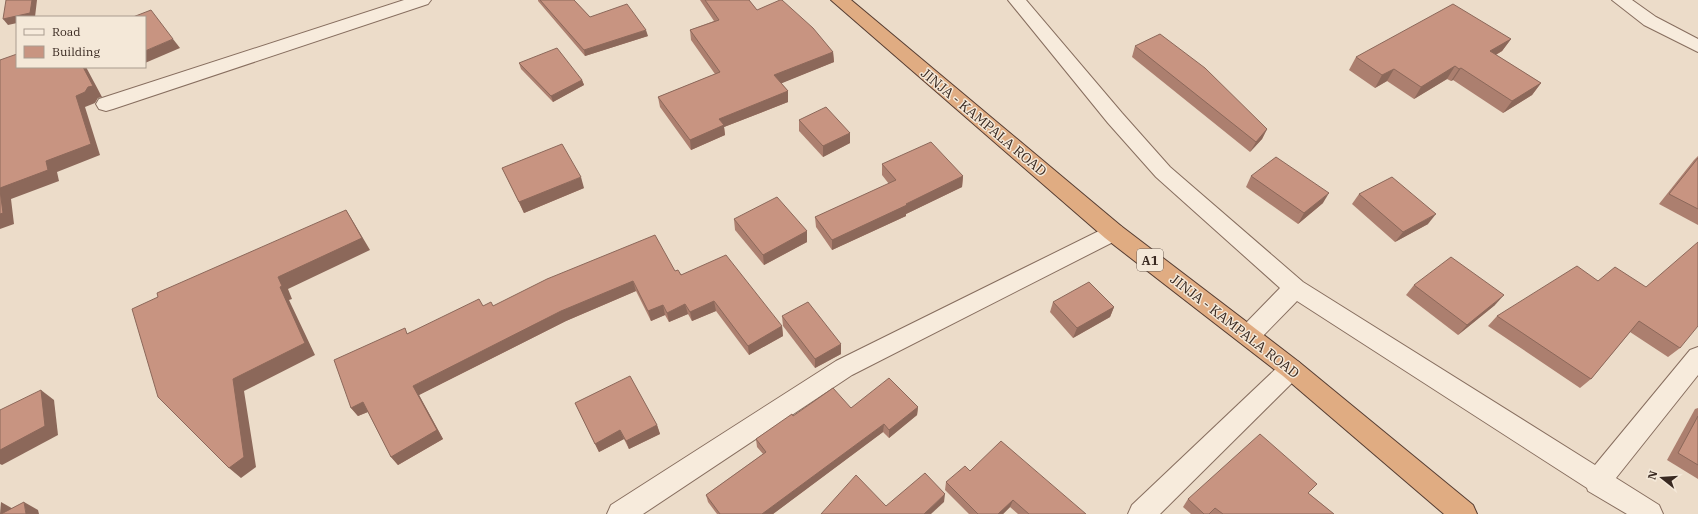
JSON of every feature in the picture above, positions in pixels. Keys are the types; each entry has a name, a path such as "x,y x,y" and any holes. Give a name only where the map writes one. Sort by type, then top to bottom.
{"highway":[{"name":"JINJA - KAMPALA ROAD","path":"840,0 1113,232 1291,368 1464,514"}],"street":[{"path":"106,104 422,0"},
{"path":"1017,0 1163,172 1295,288 1597,482 1650,514"},
{"path":"1621,0 1650,21 1698,46"},
{"path":"620,514 844,368 1113,232"},
{"path":"1249,335 1295,288"},
{"path":"1597,482 1698,357"},
{"path":"1141,514 1291,368"}],"building":[{"path":"6,0 32,0 30,13 3,19"},
{"path":"540,0 574,0 590,17 627,4 646,30 584,50"},
{"path":"705,0 749,0 757,10 782,0 813,28 833,52 774,75 788,91 719,119 724,125 690,140 658,97 720,72 690,30 719,20"},
{"path":"1453,4 1511,39 1490,51 1541,83 1512,101 1461,68 1459,69 1455,66 1421,87 1394,69 1382,75 1356,57"},
{"path":"151,10 173,39 146,51 146,16 136,16"},
{"path":"1160,34 1205,68 1267,129 1256,142 1135,46"},
{"path":"557,48 582,80 551,96 519,63"},
{"path":"16,54 16,68 84,68 93,86 88,87 85,92 76,96 91,144 46,161 48,170 0,188 0,60"},
{"path":"826,107 850,133 823,146 799,120"},
{"path":"931,142 963,176 906,204 907,205 832,240 815,217 896,180 882,164"},
{"path":"562,144 581,177 519,202 502,168"},
{"path":"1276,157 1329,193 1304,213 1251,176"},
{"path":"1698,158 1698,209 1669,194"},
{"path":"1392,177 1436,214 1403,232 1359,194"},
{"path":"0,190 3,213 0,214"},
{"path":"777,197 807,231 763,255 734,219"},
{"path":"346,210 362,238 278,277 282,286 280,287 305,343 233,379 244,457 229,468 158,397 132,309 158,297 157,293"},
{"path":"655,235 675,271 678,270 681,275 726,255 782,326 748,346 714,301 690,312 685,304 667,313 663,305 648,311 633,281 561,311 413,386 437,430 391,457 363,402 351,408 334,360 405,328 407,334 479,299 483,306 491,302 493,306 547,279"},
{"path":"1698,242 1698,326 1680,348 1639,321 1591,379 1497,316 1577,266 1598,281 1615,267 1646,287"},
{"path":"1451,257 1504,295 1467,325 1414,285"},
{"path":"1089,282 1114,307 1077,328 1053,302"},
{"path":"808,302 841,344 815,359 782,316"},
{"path":"630,376 657,425 626,441 620,430 595,444 575,403"},
{"path":"889,378 918,407 889,430 884,424 762,514 720,514 706,495 766,452 756,439 792,414 793,416 833,388 851,408"},
{"path":"41,390 45,426 0,450 0,410"},
{"path":"1698,416 1698,465 1678,453"},
{"path":"1260,434 1317,484 1308,493 1334,514 1223,514 1215,508 1209,514 1204,514 1188,499"},
{"path":"1001,441 1086,514 1029,514 1013,500 998,514 978,514 946,482 965,466 970,471"},
{"path":"925,473 945,494 924,514 821,514 856,475 886,506"},
{"path":"24,502 26,514 1,514"}]}
